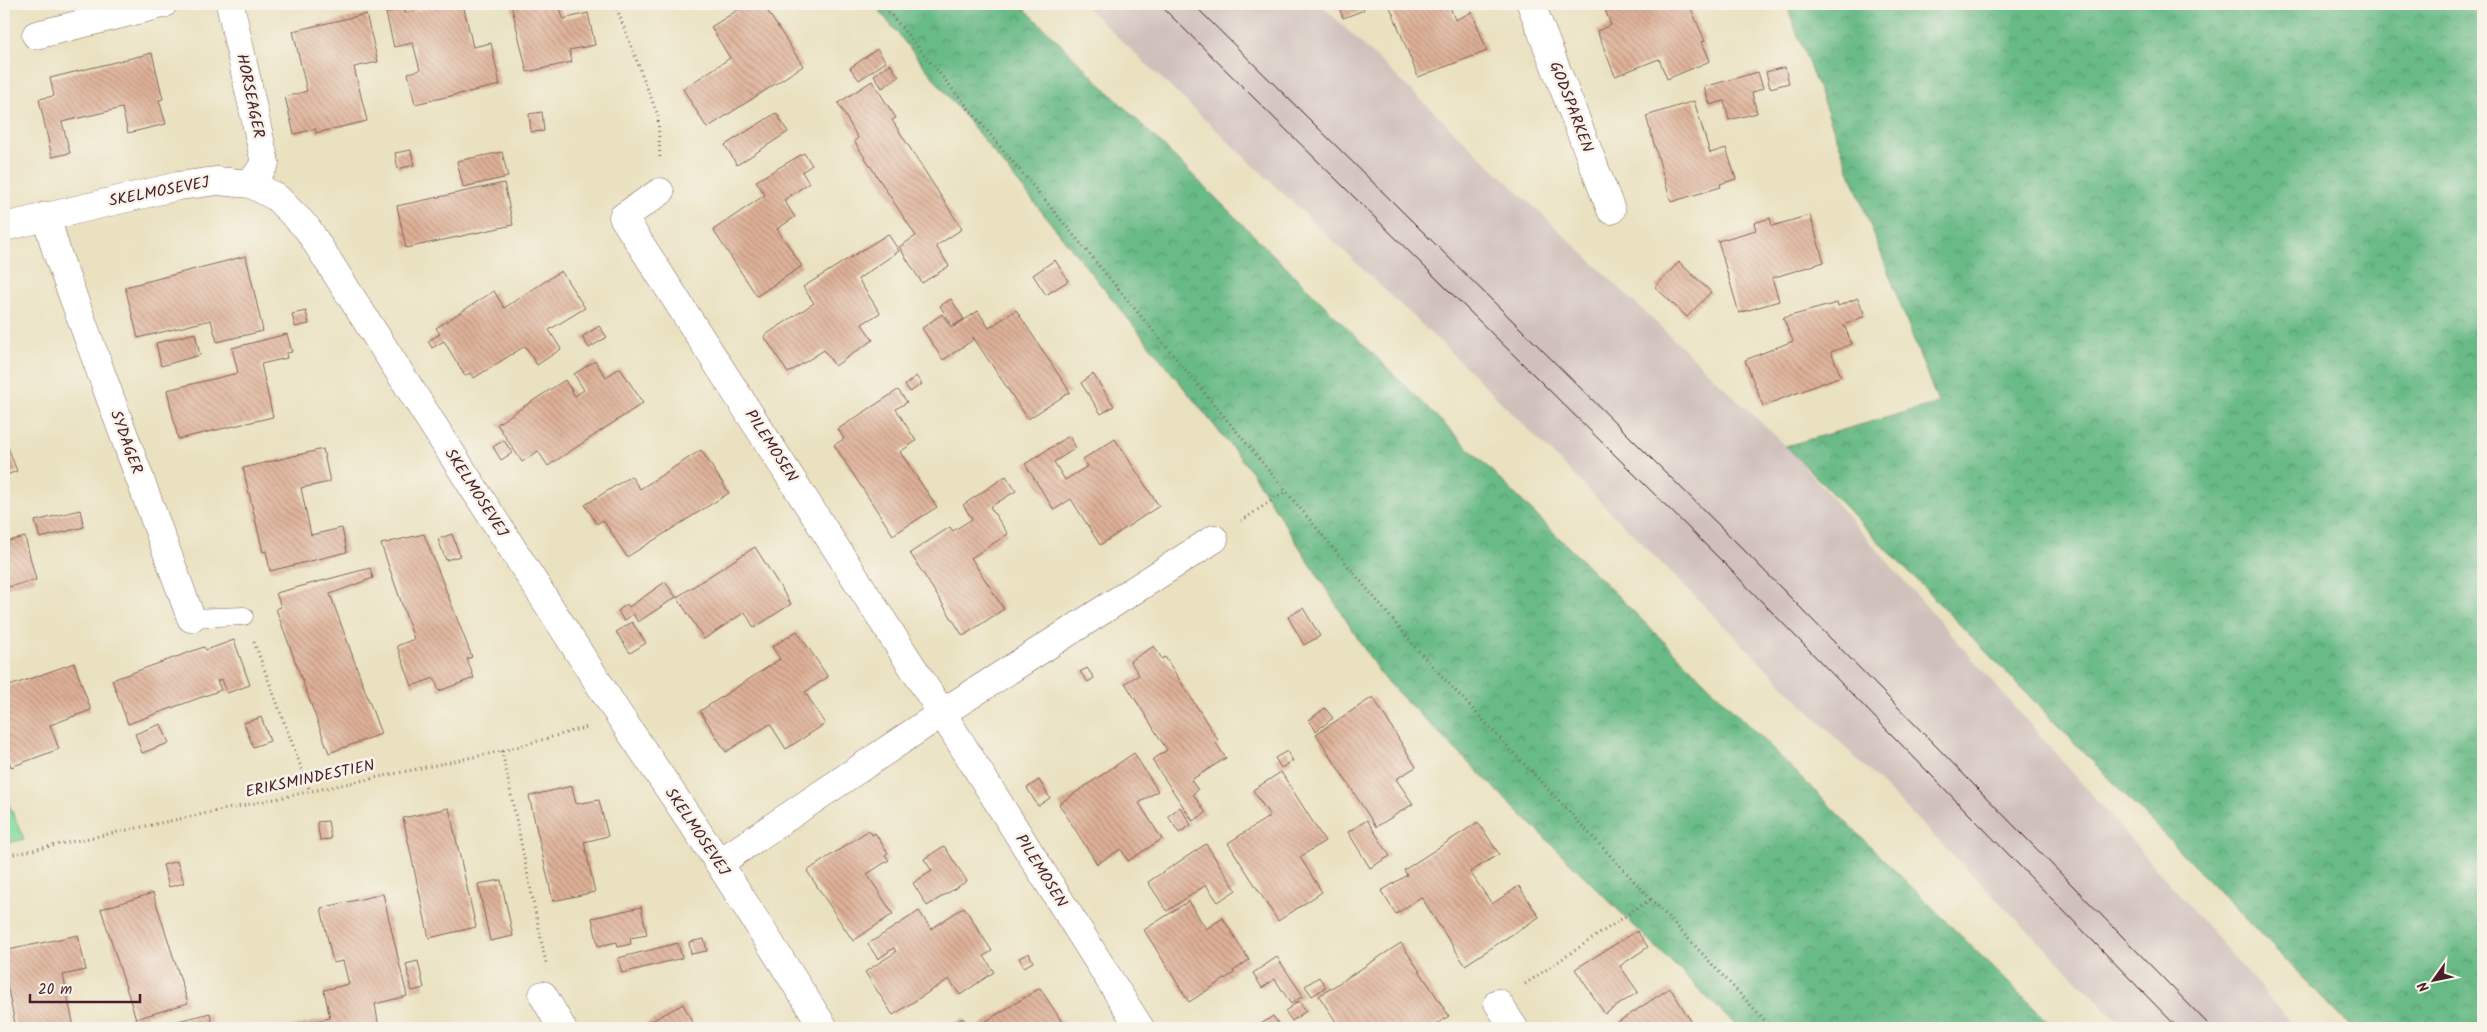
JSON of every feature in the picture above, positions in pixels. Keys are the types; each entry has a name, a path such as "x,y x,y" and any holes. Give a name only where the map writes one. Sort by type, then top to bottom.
{"street":[{"path":"36,35 163,4"},
{"name":"HORSEAGER","path":"230,4 265,163 251,184"},
{"name":"GODSPARKEN","path":"1531,4 1611,210"},
{"name":"SKELMOSEVEJ","path":"4,226 178,186 217,180 251,184 276,198 307,228 617,712 718,863 824,1028"},
{"name":"PILEMOSEN","path":"660,192 623,217 942,713 1140,1028"},
{"name":"SYDAGER","path":"46,216 57,253 191,618"},
{"path":"718,863 942,713 1214,539"},
{"path":"543,995 562,1028"},
{"path":"1498,1003 1514,1028"}],"lane":[{"name":"SYDAGER","path":"191,618 244,616"}],"path":[{"path":"615,4 658,116 660,192"},
{"path":"882,4 1421,654 1772,1028"},
{"path":"1214,539 1286,491"},
{"path":"244,616 310,791"},
{"name":"ERIKSMINDESTIEN","path":"4,856 502,751 598,724 617,712"},
{"path":"502,751 549,975 543,995"},
{"path":"1498,1003 1650,899"}],"shaded area":[{"path":"1083,4 1320,4 1786,446 2296,1028 2125,1028 1461,362"}],"green space":[{"path":"874,4 1020,4 2054,1028 1738,1028 1383,678 1251,471"},
{"path":"1786,4 2483,4 2483,1028 2352,1028 1786,446 1938,403"},
{"path":"4,793 24,839 4,844"}],"building":[{"path":"444,4 463,4 473,47 491,43 500,85 415,104 408,73 420,70 413,43 394,47 386,13 404,8 405,13"},
{"path":"511,4 559,4 563,19 588,13 595,45 569,50 572,62 527,72"},
{"path":"747,4 763,4 803,66 707,128 683,89 730,58 711,27"},
{"path":"1338,4 1361,4 1364,10 1343,18"},
{"path":"1389,4 1449,4 1455,20 1472,12 1487,51 1418,77"},
{"path":"1603,4 1689,4 1705,41 1702,42 1710,61 1667,79 1659,59 1615,76 1597,31 1611,25"},
{"path":"366,14 378,62 354,67 367,121 316,133 316,129 294,134 285,97 307,91 293,31"},
{"path":"877,49 886,62 859,80 850,68"},
{"path":"152,53 163,99 159,100 166,124 128,133 122,108 62,122 70,153 52,157 39,99 54,96 50,78"},
{"path":"890,64 899,77 882,88 874,75"},
{"path":"1785,67 1789,83 1770,88 1766,72"},
{"path":"1758,72 1763,88 1752,93 1757,113 1729,120 1724,101 1710,105 1704,87"},
{"path":"872,81 896,118 892,120 962,229 936,246 949,266 922,283 899,247 916,236 854,141 858,138 838,103"},
{"path":"1694,101 1710,153 1726,148 1736,179 1720,184 1721,187 1671,202 1646,116"},
{"path":"542,112 544,131 531,132 529,114"},
{"path":"776,113 788,132 737,165 725,145"},
{"path":"411,150 414,165 398,169 395,153"},
{"path":"502,152 508,177 463,187 457,161"},
{"path":"804,153 812,165 802,172 809,183 784,200 795,217 777,229 802,266 757,296 713,230 765,195 756,181"},
{"path":"504,183 513,225 406,248 397,206"},
{"path":"1810,215 1824,262 1772,278 1779,301 1739,313 1718,241 1756,230 1754,223 1770,218 1772,226"},
{"path":"888,234 899,251 858,279 880,313 862,324 873,340 835,366 824,350 788,373 764,336 814,303 803,287"},
{"path":"246,256 263,331 217,342 211,320 138,338 125,287"},
{"path":"1055,260 1068,281 1046,295 1033,275"},
{"path":"1679,262 1711,292 1687,317 1655,287"},
{"path":"561,271 585,308 549,330 561,349 537,365 525,346 474,378 470,373 465,376 444,341 432,348 428,341 440,334 436,328 494,291 504,308"},
{"path":"1858,298 1865,316 1844,325 1852,344 1831,352 1841,376 1763,406 1745,360 1793,341 1783,318 1837,303 1838,306"},
{"path":"951,299 964,319 953,326 940,306"},
{"path":"1016,310 1070,392 1028,419 973,337 973,340 943,360 922,328 942,314 952,328 978,311 989,328"},
{"path":"306,311 309,324 295,327 292,314"},
{"path":"599,326 607,337 589,348 582,337"},
{"path":"195,333 200,355 161,366 156,343"},
{"path":"287,334 292,352 286,353 287,358 261,364 273,417 178,439 167,390 238,373 232,348"},
{"path":"595,361 606,377 620,368 643,403 548,466 538,451 522,462 497,424 565,380 575,396 584,390 574,374"},
{"path":"1093,374 1114,406 1101,414 1081,383"},
{"path":"916,376 922,384 910,392 905,385"},
{"path":"898,390 907,402 896,409 916,441 900,452 937,507 893,535 834,445 844,439 838,429"},
{"path":"1069,436 1076,448 1054,462 1065,480 1088,466 1083,459 1115,439 1159,506 1100,545 1071,499 1054,510 1025,464"},
{"path":"4,437 17,471 4,476"},
{"path":"504,440 512,453 501,460 493,447"},
{"path":"323,449 330,482 301,488 311,535 342,528 347,552 270,571 266,551 263,552 243,468"},
{"path":"701,450 729,493 627,557 603,520 597,524 585,505 631,476 640,489"},
{"path":"1006,476 1016,491 990,507 1008,534 971,558 1004,609 963,636 910,553 950,527 953,531 972,519 963,505"},
{"path":"80,510 84,527 40,538 35,521"},
{"path":"424,534 472,657 467,659 474,678 439,691 434,678 412,686 397,646 414,639 381,544"},
{"path":"452,534 460,556 446,560 438,539"},
{"path":"25,537 36,580 4,588 4,542"},
{"path":"755,547 791,604 754,628 745,612 704,639 677,597"},
{"path":"370,568 373,578 330,594 381,734 329,753 276,609 281,607 276,593"},
{"path":"665,582 676,597 638,622 633,614 624,621 618,611 627,604 629,607"},
{"path":"4,594 8,609 4,610"},
{"path":"1303,608 1320,636 1304,645 1288,617"},
{"path":"632,622 646,643 630,653 616,632"},
{"path":"797,631 828,677 805,692 825,724 786,749 770,724 726,752 700,711 780,659 772,647"},
{"path":"234,640 250,685 227,693 222,679 217,681 221,690 128,724 112,680 204,647 206,650"},
{"path":"1154,646 1162,659 1165,657 1218,740 1215,742 1226,758 1191,780 1198,790 1193,794 1206,813 1193,821 1152,760 1167,750 1125,683 1139,675 1130,661"},
{"path":"74,663 91,710 50,725 59,749 11,767 4,747 4,688"},
{"path":"1087,668 1094,678 1088,682 1080,672"},
{"path":"1373,697 1416,767 1396,779 1413,804 1376,827 1316,734"},
{"path":"1325,708 1333,718 1316,731 1309,720"},
{"path":"261,717 270,741 253,747 244,723"},
{"path":"161,724 169,743 142,753 135,734"},
{"path":"1287,751 1293,761 1281,768 1275,758"},
{"path":"1134,753 1158,791 1139,803 1162,839 1128,861 1121,849 1097,864 1059,804"},
{"path":"1281,772 1325,841 1300,857 1322,892 1278,921 1228,843 1270,816 1253,790"},
{"path":"1039,780 1050,798 1038,806 1027,788"},
{"path":"572,786 576,804 599,800 608,836 584,842 595,892 553,901 529,796"},
{"path":"1180,807 1191,825 1179,833 1168,816"},
{"path":"449,808 476,927 429,938 403,818"},
{"path":"1367,820 1390,856 1370,868 1348,832"},
{"path":"328,821 331,839 320,840 317,822"},
{"path":"1478,822 1499,854 1470,872 1492,904 1519,886 1539,917 1465,965 1421,897 1396,914 1381,891 1407,875 1404,870"},
{"path":"869,830 872,835 875,833 888,853 885,855 889,860 867,874 893,914 853,941 807,871"},
{"path":"1206,844 1236,890 1218,902 1206,885 1167,911 1148,882"},
{"path":"944,846 967,881 927,906 913,883 932,871 924,859"},
{"path":"177,861 184,883 169,887 163,865"},
{"path":"501,880 513,936 490,941 478,884"},
{"path":"153,893 188,1003 136,1019 101,909"},
{"path":"383,894 407,996 375,1004 379,1028 286,1028 330,1018 324,990 349,984 343,961 333,963 321,908"},
{"path":"1189,901 1206,929 1223,918 1249,960 1233,971 1234,973 1189,1002 1144,930"},
{"path":"641,907 647,935 630,938 631,944 618,947 617,942 598,946 592,918"},
{"path":"964,907 992,951 984,956 994,972 960,995 949,979 893,1015 865,972 896,952 894,948 878,959 868,944 919,911 931,929"},
{"path":"1637,931 1648,947 1620,966 1638,992 1605,1014 1575,969"},
{"path":"78,935 86,970 63,975 74,1027 16,1028 4,970 4,951"},
{"path":"704,939 707,951 691,954 689,942"},
{"path":"678,943 682,958 622,973 618,958"},
{"path":"1401,943 1449,1016 1430,1028 1340,1028 1319,996"},
{"path":"1029,953 1033,962 1024,967 1019,958"},
{"path":"1277,957 1303,996 1291,1004 1275,979 1262,988 1253,973"},
{"path":"418,961 424,988 412,991 406,964"},
{"path":"1319,977 1326,987 1312,996 1305,986"},
{"path":"1040,988 1066,1028 975,1028"},
{"path":"1670,988 1693,1024 1686,1028 1609,1028"},
{"path":"1299,1001 1306,1011 1292,1021 1285,1011"},
{"path":"683,1004 692,1022 680,1028 646,1028 644,1025"},
{"path":"210,1013 213,1028 175,1028 174,1022"},
{"path":"1273,1016 1281,1028 1255,1028"},
{"path":"963,1018 969,1028 946,1028"}],"tram line":[{"path":"1159,4 1726,565 2178,1028"},
{"path":"1193,4 1743,549 2212,1028"}]}
